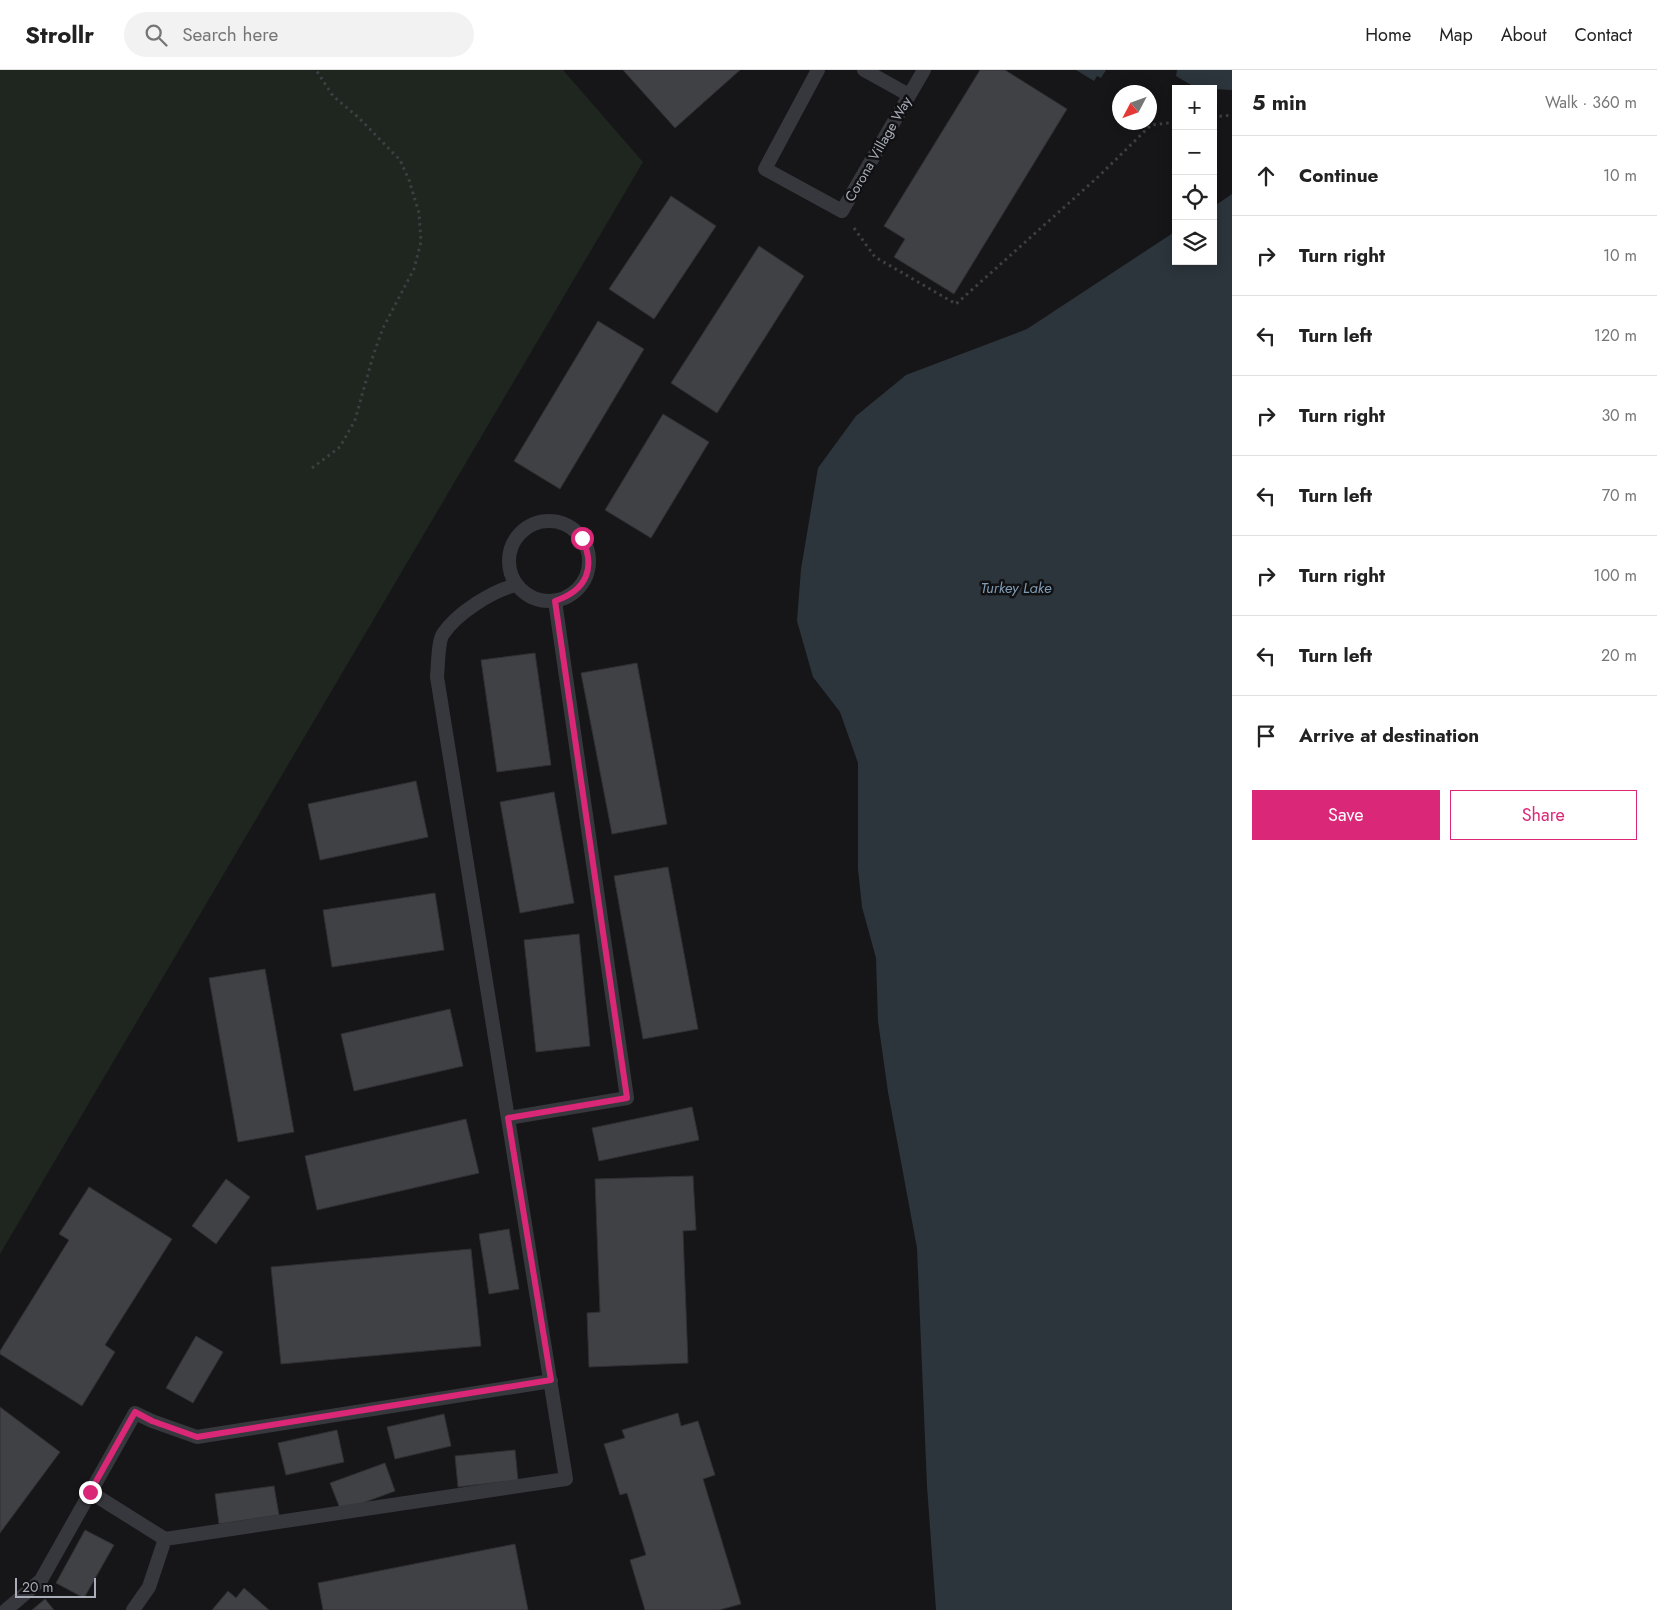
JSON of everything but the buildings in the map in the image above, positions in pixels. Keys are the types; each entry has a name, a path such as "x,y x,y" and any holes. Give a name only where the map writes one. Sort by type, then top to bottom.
{"lane":[{"name":"Corona Village Way","path":"818,70 765,169 842,211 924,70"},
{"path":"864,70 909,95"},
{"path":"554,520 567,525 582,538 588,550 589,566 580,587 568,596 555,601 532,598 516,584 510,572 509,554 514,541 522,530 535,523 554,520"},
{"path":"90,1492 165,1540 566,1479 437,676 442,635 468,608 503,588 516,584"},
{"path":"508,1118 627,1098 555,601"},
{"path":"6,1610 40,1580 135,1412 152,1421 197,1437 551,1380"},
{"path":"134,1610 149,1588 165,1540"}],"path":[{"path":"312,468 340,447 355,420 383,328 414,269 421,242 419,213 409,180 400,160 359,118 333,96 316,70"},
{"path":"1217,117 1232,115"},
{"path":"842,211 875,257 956,304 1099,176 1151,125 1172,122"}],"shaded area":[{"path":"0,70 563,70 643,162 0,1254"}],"water":[{"path":"1076,70 1106,70 1101,78 1097,76 1094,81"},
{"path":"1177,70 1232,70 1232,90 1217,89 1217,85 1191,85 1176,76"},
{"name":"Turkey Lake","path":"1232,194 1232,1610 936,1610 927,1486 917,1248 888,1092 878,1021 876,958 862,907 858,869 858,763 840,712 813,677 797,621 801,569 818,468 856,416 906,375 1027,329 1172,234 1172,265 1217,265 1217,204"}],"route":[{"path":"90,1492 135,1412 152,1421 197,1437 551,1380 508,1118 627,1098 555,601 568,596 580,587 584,580 589,566 588,550 582,538"}]}
